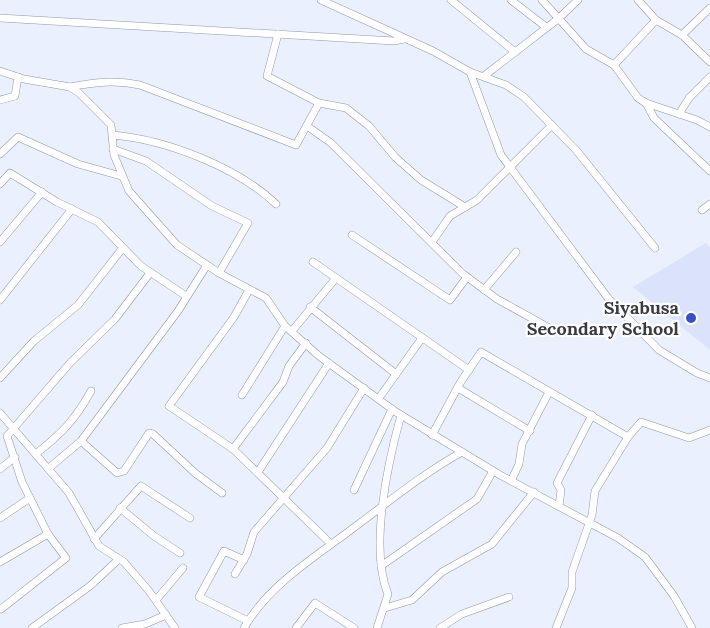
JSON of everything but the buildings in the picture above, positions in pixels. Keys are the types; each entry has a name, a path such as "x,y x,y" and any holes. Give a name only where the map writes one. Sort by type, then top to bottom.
{"street":[{"path":"321,0 406,39 470,72 506,85 524,97 576,150 655,248"},
{"path":"451,0 515,52"},
{"path":"511,0 546,27"},
{"path":"542,0 586,49 614,65 638,98 645,103 710,127"},
{"path":"484,76 558,19 578,0"},
{"path":"638,0 656,21 682,35 710,62"},
{"path":"682,35 710,8"},
{"path":"0,18 394,41 406,39"},
{"path":"614,65 656,21"},
{"path":"278,34 267,76 319,103 346,108 369,126 395,158 421,180 465,207"},
{"path":"0,71 18,77 70,87 118,80 140,85 296,145 319,103"},
{"path":"470,72 501,155 608,298 634,328 658,350 710,378"},
{"path":"0,100 15,96 18,77"},
{"path":"679,114 689,98 710,77"},
{"path":"70,87 105,117 113,135 113,149 121,176 129,191 177,245 219,273 266,298 288,328 329,363 392,409 432,435 645,557 674,596 692,628"},
{"path":"645,103 654,118 710,171"},
{"path":"432,242 450,216 477,200 552,125"},
{"path":"307,126 331,144 467,277 484,290 553,330"},
{"path":"113,135 177,151 231,171 276,204"},
{"path":"0,154 18,137 78,164 121,176"},
{"path":"113,149 146,161 212,206 248,223 219,273"},
{"path":"0,184 10,172 98,222 122,249 150,273 186,296"},
{"path":"0,242 42,192"},
{"path":"702,210 710,204"},
{"path":"0,300 72,209"},
{"path":"352,235 450,300 467,277"},
{"path":"0,378 34,341 78,305 122,249"},
{"path":"484,290 516,252"},
{"path":"313,262 422,338 438,346 469,370"},
{"path":"49,468 81,441 207,265"},
{"path":"1,609 66,558 48,534 7,442 13,428 70,363 115,319 150,273"},
{"path":"242,395 288,328 310,308 336,278"},
{"path":"249,290 234,317 169,406 233,450 258,472 262,481 331,544"},
{"path":"310,308 396,374"},
{"path":"379,398 422,338"},
{"path":"233,450 283,382 289,366 306,343"},
{"path":"432,435 481,352 628,437"},
{"path":"258,472 329,363"},
{"path":"235,574 244,560 254,532 327,448 364,388"},
{"path":"458,388 530,431"},
{"path":"37,453 60,436 74,420 91,391"},
{"path":"511,481 519,464 522,444 549,392"},
{"path":"354,490 392,409"},
{"path":"0,413 37,453 77,504 99,546 120,559 156,600 175,628"},
{"path":"377,628 388,594 381,579 383,505 388,463 401,415"},
{"path":"559,506 561,490 557,483 592,416"},
{"path":"556,628 572,588 572,572 589,523 595,491 628,437 640,422 689,438 710,430"},
{"path":"81,441 117,473 124,471 149,434 153,434 188,468 222,494"},
{"path":"244,560 224,551 200,597 246,625 252,613 289,577 383,505 462,452"},
{"path":"0,469 15,457"},
{"path":"381,566 477,499 494,471"},
{"path":"94,539 141,486 190,518"},
{"path":"385,608 412,600 442,572 492,544 534,492"},
{"path":"0,518 30,498"},
{"path":"120,508 180,553"},
{"path":"0,562 48,534"},
{"path":"32,628 90,586 120,559"},
{"path":"156,600 183,568"},
{"path":"440,628 462,614 508,597"},
{"path":"296,628 315,603 354,628"},
{"path":"122,628 145,624 166,615"}],"shaded area":[{"name":"Siyabusa Secondary School","path":"706,243 710,248 710,350 633,287"}],"place":[{"name":"Siyabusa Secondary School","path":"691,318"}]}
